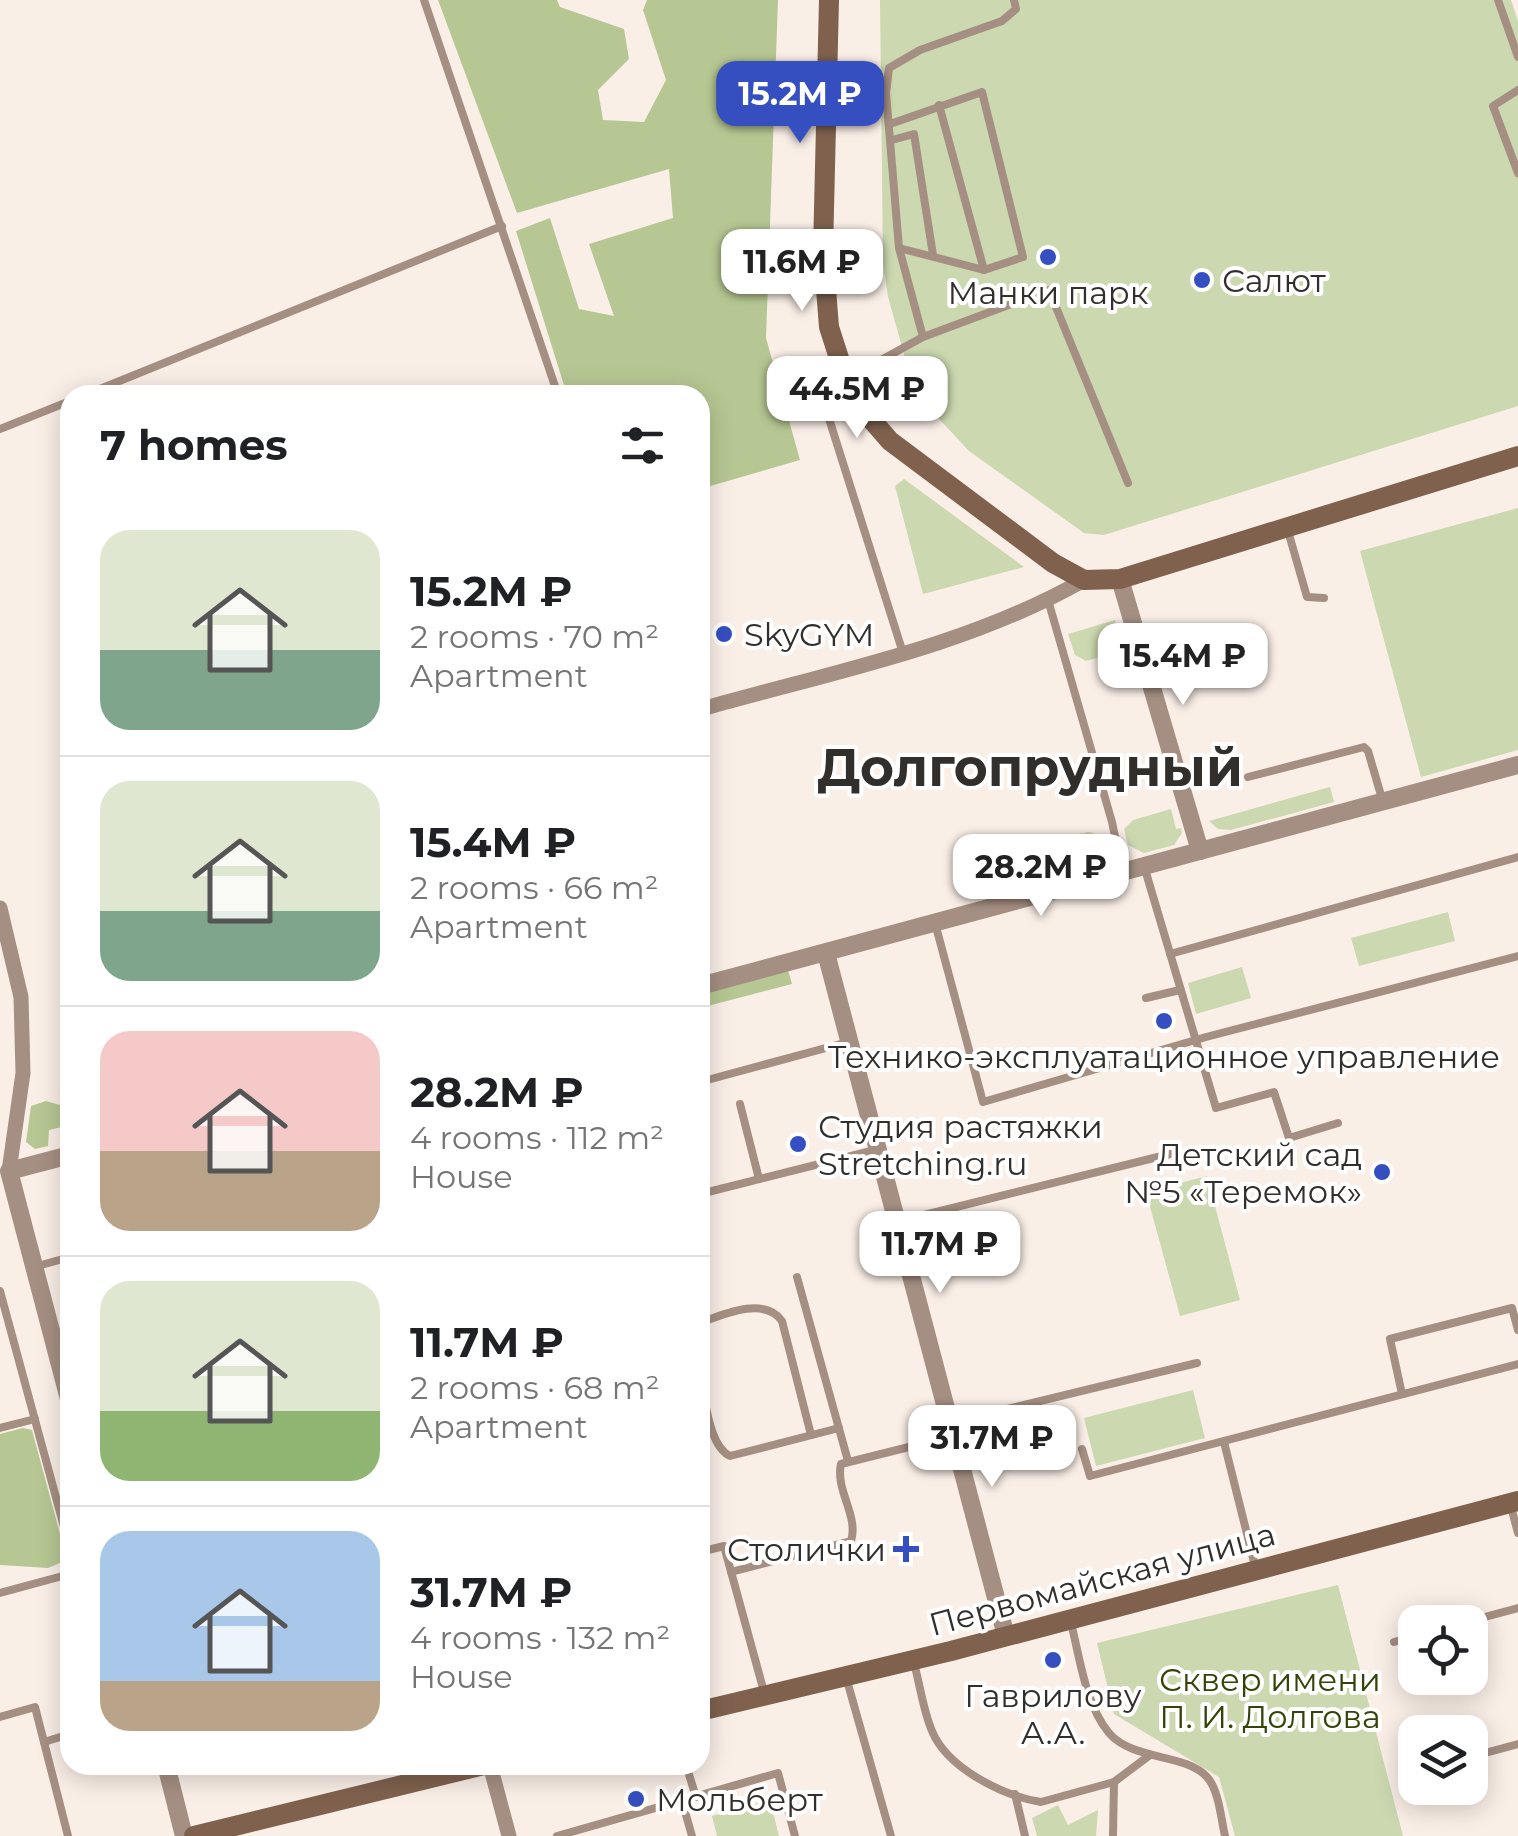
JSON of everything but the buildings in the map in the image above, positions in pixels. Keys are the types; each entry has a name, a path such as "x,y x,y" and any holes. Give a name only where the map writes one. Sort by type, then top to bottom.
{"main road":[{"path":"829,0 823,251 829,326 843,373 870,418 916,463 1053,563 1084,580 1120,580 1518,456"},
{"name":"Первомайская улица","path":"710,1709 913,1660 1514,1502"},
{"path":"194,1836 446,1775"}],"street":[{"path":"710,706 984,628 1084,580"},
{"path":"1120,580 1200,851"},
{"path":"710,983 1518,766"},
{"path":"0,908 21,997 23,1073 4,1173 60,1342"},
{"path":"826,953 1006,1636"},
{"path":"4,1173 60,1158"},
{"path":"169,1775 184,1836"},
{"path":"490,1775 509,1836"}],"lane":[{"path":"424,0 555,385"},
{"path":"923,337 899,248 886,93 889,68 920,50 1002,21 1016,9 1014,0"},
{"path":"1498,0 1518,56"},
{"path":"1518,90 1492,106 1518,173"},
{"path":"890,124 982,92 1023,257 984,270 899,248"},
{"path":"939,105 984,270"},
{"path":"892,140 914,134 933,254"},
{"path":"110,385 502,226"},
{"path":"902,652 825,406 830,375 1049,290 1128,484"},
{"path":"0,429 60,405"},
{"path":"1286,526 1307,597 1324,598"},
{"path":"1048,600 1123,872"},
{"path":"1248,776 1364,747 1382,802"},
{"path":"1170,954 1518,857"},
{"path":"1144,866 1216,1108 1274,1092 1289,1138 1338,1123"},
{"path":"935,923 983,1102 1195,1040 1518,956"},
{"path":"1146,998 1180,990"},
{"path":"710,1079 848,1042"},
{"path":"740,1104 759,1179"},
{"path":"710,1191 876,1149"},
{"path":"895,1222 1178,1152"},
{"path":"34,1267 60,1260"},
{"path":"797,1277 848,1461"},
{"path":"0,1290 4,1322 60,1511"},
{"path":"710,1320 755,1307 776,1312 782,1320 811,1436"},
{"path":"1402,1394 1390,1340 1512,1308 1518,1330"},
{"path":"731,1572 852,1540 854,1529 839,1470 841,1464 1197,1363"},
{"path":"1082,1449 1090,1476 1518,1364"},
{"path":"710,1417 723,1453 741,1454 839,1428"},
{"path":"0,1428 35,1419"},
{"path":"1224,1442 1256,1570"},
{"path":"1514,1502 1518,1533"},
{"path":"710,1550 724,1546 765,1695"},
{"path":"0,1593 60,1577"},
{"path":"1488,1616 1518,1608"},
{"path":"1070,1619 1088,1688 1103,1723 1122,1743 1207,1777 1225,1836"},
{"path":"1394,1642 1398,1641"},
{"path":"913,1660 932,1733 952,1759 987,1782 1015,1794 1040,1802 1114,1782 1150,1754"},
{"path":"846,1676 891,1836"},
{"path":"0,1716 35,1707 68,1836"},
{"path":"44,1742 60,1737"},
{"path":"1488,1752 1518,1744"},
{"path":"558,1836 778,1774 795,1836"},
{"path":"689,1775 696,1797"},
{"path":"1113,1836 1114,1782"},
{"path":"1015,1794 1025,1836"},
{"path":"682,1800 692,1836"}],"green space":[{"path":"438,0 557,0 560,7 624,29 629,59 598,90 603,120 644,122 666,80 643,10 647,0 778,0 766,338 800,460 710,486 710,385 564,385 516,231 550,218 579,309 614,316 589,244 673,218 669,169 517,213"},
{"name":"Салют","path":"880,0 1511,0 1518,21 1518,406 1104,535 1084,533 969,451 915,393 888,297 883,263"},
{"path":"904,479 1024,567 923,594 895,486"},
{"path":"1518,508 1518,750 1421,777 1360,551"},
{"path":"1115,620 1125,650 1086,661 1075,655 1068,634"},
{"path":"1330,787 1334,802 1231,830 1218,829 1209,821"},
{"path":"1171,809 1176,829 1181,828 1182,833 1174,845 1144,853 1128,845 1124,829 1133,820"},
{"path":"1088,832 1098,836 1104,845 1100,865 1078,865 1070,850 1032,861 1047,843"},
{"path":"1448,912 1455,941 1359,966 1351,938"},
{"path":"1242,967 1251,998 1196,1014 1188,983"},
{"path":"788,970 792,984 710,1005 710,991"},
{"path":"46,1101 60,1105 60,1127 49,1130 48,1146 35,1149 26,1142 31,1106"},
{"path":"1207,1176 1240,1300 1180,1316 1146,1192"},
{"path":"1193,1390 1205,1438 1096,1466 1084,1418"},
{"path":"23,1428 32,1430 60,1534 60,1563 48,1568 0,1565 0,1434"},
{"name":"Сквер имени П. И. Долгова","path":"1338,1585 1403,1836 1235,1836 1219,1777 1114,1714 1097,1643"},
{"path":"770,1800 779,1836 717,1836 712,1816"},
{"path":"1058,1805 1068,1825 1098,1810 1096,1836 1037,1836 1032,1818"}],"place":[{"name":"Манки парк","path":"1048,257"},
{"name":"Салют","path":"1202,280"},
{"name":"SkyGYM","path":"724,634"},
{"name":"Технико-эксплуатационное управление","path":"1164,1021"},
{"name":"Студия растяжки Stretching.ru","path":"798,1144"},
{"name":"Детский сад №5 «Теремок»","path":"1382,1172"},
{"name":"Столички","path":"906,1549"},
{"name":"Гаврилову А.А.","path":"1053,1660"},
{"name":"Мольберт","path":"636,1799"}],"district":[{"name":"Долгопрудный","path":"1030,767"}]}
